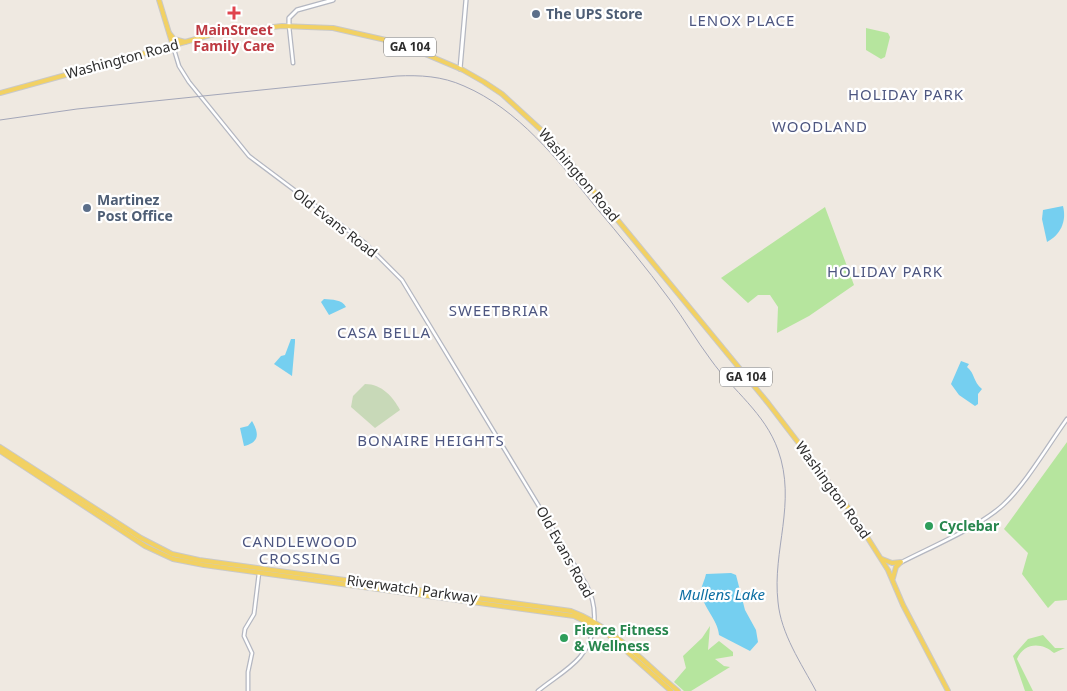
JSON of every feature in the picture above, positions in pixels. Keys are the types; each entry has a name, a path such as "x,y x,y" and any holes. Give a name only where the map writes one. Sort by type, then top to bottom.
{"main road":[{"path":"159,0 172,46"},
{"path":"289,26 289,18 298,10 333,0"},
{"path":"460,69 466,0"},
{"name":"Washington Road","path":"0,93 164,47 232,31 289,26 334,29 374,36 399,43 460,69 502,94 551,139 768,403 850,510 888,570 948,691"},
{"path":"168,33 174,39 187,42"},
{"path":"164,47 169,39 168,33"},
{"name":"Riverwatch Parkway","path":"0,446 161,549 199,560 558,613 580,618 594,622 618,638 678,691"},
{"name":"Riverwatch Parkway","path":"0,451 160,554 194,564 259,569"},
{"path":"881,558 892,563 901,562"},
{"path":"893,580 896,566 901,562"},
{"name":"Riverwatch Parkway","path":"594,622 671,691"}],"street":[{"path":"289,26 293,62"},
{"name":"Old Evans Road","path":"172,46 179,66 189,82 249,156 365,243 402,280 586,585 593,599 594,622"},
{"path":"888,570 982,521 999,509 1067,420"},
{"path":"248,691 248,672 252,653 244,636 245,629 254,614 259,569"},
{"path":"538,691 580,657 591,636 594,622"}],"green space":[{"path":"866,28 888,33 890,37 885,57 881,59 866,50"},
{"path":"825,207 854,285 809,316 777,333 778,307 770,295 758,295 748,303 721,278"},
{"path":"365,384 382,389 394,400 400,410 375,428 351,407 353,396"},
{"path":"1067,442 1067,600 1055,601 1048,608 1022,574 1028,553 1004,529"},
{"path":"710,626 708,650 719,641 733,652 733,656 715,659 724,666 730,667 691,691 684,691 674,682 686,668 683,656 702,638"},
{"path":"1043,635 1055,648 1065,648 1054,653 1044,647 1034,646 1024,649 1020,653 1017,659 1033,691 1025,691 1013,656 1028,639"}],"water":[{"path":"1063,206 1064,217 1059,232 1047,242 1042,219 1043,210"},
{"path":"324,299 339,301 346,307 329,315 321,302"},
{"path":"291,339 295,339 292,376 274,364 281,356 285,355"},
{"path":"961,361 969,364 967,367 982,389 978,394 978,404 975,406 959,395 951,384"},
{"path":"252,421 257,437 253,442 244,446 240,428 248,426"},
{"name":"Mullens Lake","path":"731,573 736,575 745,610 756,630 758,642 750,651 719,635 716,623 706,607 702,596 701,590 706,574"}],"railway":[{"path":"0,120 77,109 397,76 423,76 447,80 484,96 502,108 536,137 623,240 670,300 711,360 757,413 772,437 778,450 785,489 785,508 777,583 780,614 792,648 816,691"}],"place":[{"name":"MainStreet Family Care","path":"234,13"},
{"name":"The UPS Store","path":"536,14"},
{"name":"Martinez Post Office","path":"87,208"},
{"name":"Cyclebar","path":"929,526"},
{"name":"Fierce Fitness & Wellness","path":"564,638"}],"district":[{"name":"LENOX PLACE","path":"742,21"},
{"name":"HOLIDAY PARK","path":"906,95"},
{"name":"WOODLAND","path":"820,127"},
{"name":"HOLIDAY PARK","path":"885,272"},
{"name":"SWEETBRIAR","path":"499,311"},
{"name":"CASA BELLA","path":"384,333"},
{"name":"BONAIRE HEIGHTS","path":"431,441"},
{"name":"CANDLEWOOD CROSSING","path":"300,550"}]}
